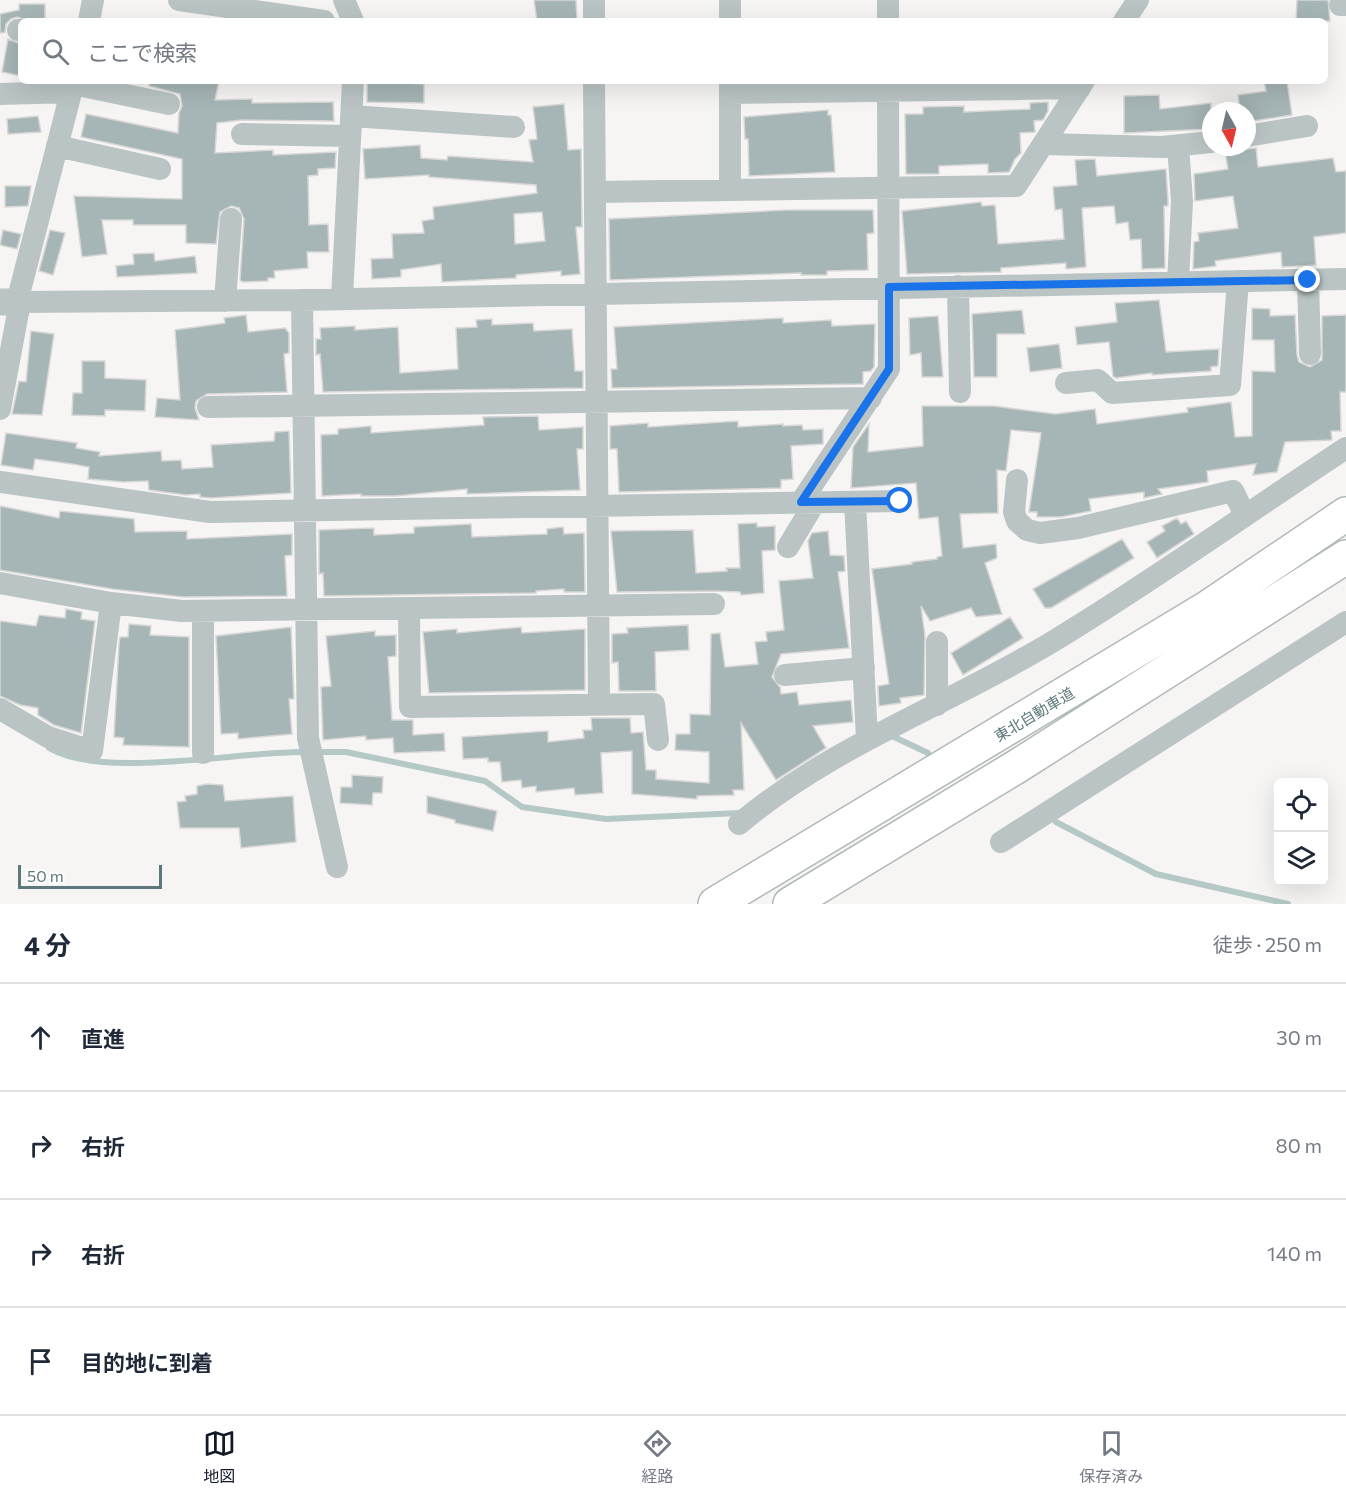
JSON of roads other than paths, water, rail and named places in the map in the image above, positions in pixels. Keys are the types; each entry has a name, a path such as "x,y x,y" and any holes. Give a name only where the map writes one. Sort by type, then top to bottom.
{"highway":[{"name":"東北自動車道","path":"715,904 1208,608 1346,514"},
{"path":"790,904 1026,761 1346,557"}],"street":[{"path":"90,18 93,0"},
{"path":"179,0 303,18"},
{"path":"344,0 352,18"},
{"path":"594,0 594,18"},
{"path":"729,0 730,18"},
{"path":"888,0 888,18"},
{"path":"1126,18 1138,0"},
{"path":"342,298 353,84"},
{"path":"594,84 599,704"},
{"path":"595,192 1016,186 1082,85"},
{"path":"730,190 730,87 1082,85"},
{"path":"0,409 12,302 73,86"},
{"path":"0,94 73,86 169,104"},
{"path":"788,547 808,502 889,369 888,86"},
{"path":"242,134 350,126 514,127"},
{"path":"1256,134 1307,126"},
{"path":"1044,144 1178,146 1202,143"},
{"path":"57,146 160,169"},
{"path":"1178,146 1182,201 1178,282"},
{"path":"225,301 231,219"},
{"path":"12,302 302,300 1346,279"},
{"path":"1308,280 1310,354"},
{"path":"1066,382 1098,380 1112,393 1230,385 1239,281"},
{"path":"958,286 960,392"},
{"path":"302,300 310,752 319,776 337,867"},
{"path":"208,407 871,398"},
{"path":"739,824 758,808 867,739 938,705 1057,639 1346,448"},
{"path":"1017,480 1014,512 1017,521 1027,530 1041,533 1078,528 1233,491 1245,515"},
{"path":"0,482 210,512 900,501"},
{"path":"855,502 867,739"},
{"path":"0,583 111,603 203,611 714,604"},
{"path":"0,709 48,737 92,751 111,603"},
{"path":"410,609 410,706 654,704 658,740"},
{"path":"203,611 203,753"},
{"path":"1001,842 1346,622"},
{"path":"937,642 938,705"},
{"path":"785,675 864,668"}],"waterway":[{"path":"892,736 928,753"},
{"path":"49,748 73,757 102,762 136,763 305,752"},
{"path":"315,752 346,752 485,781 522,807 606,819 740,813"},
{"path":"1056,822 1156,874 1288,904"}]}
